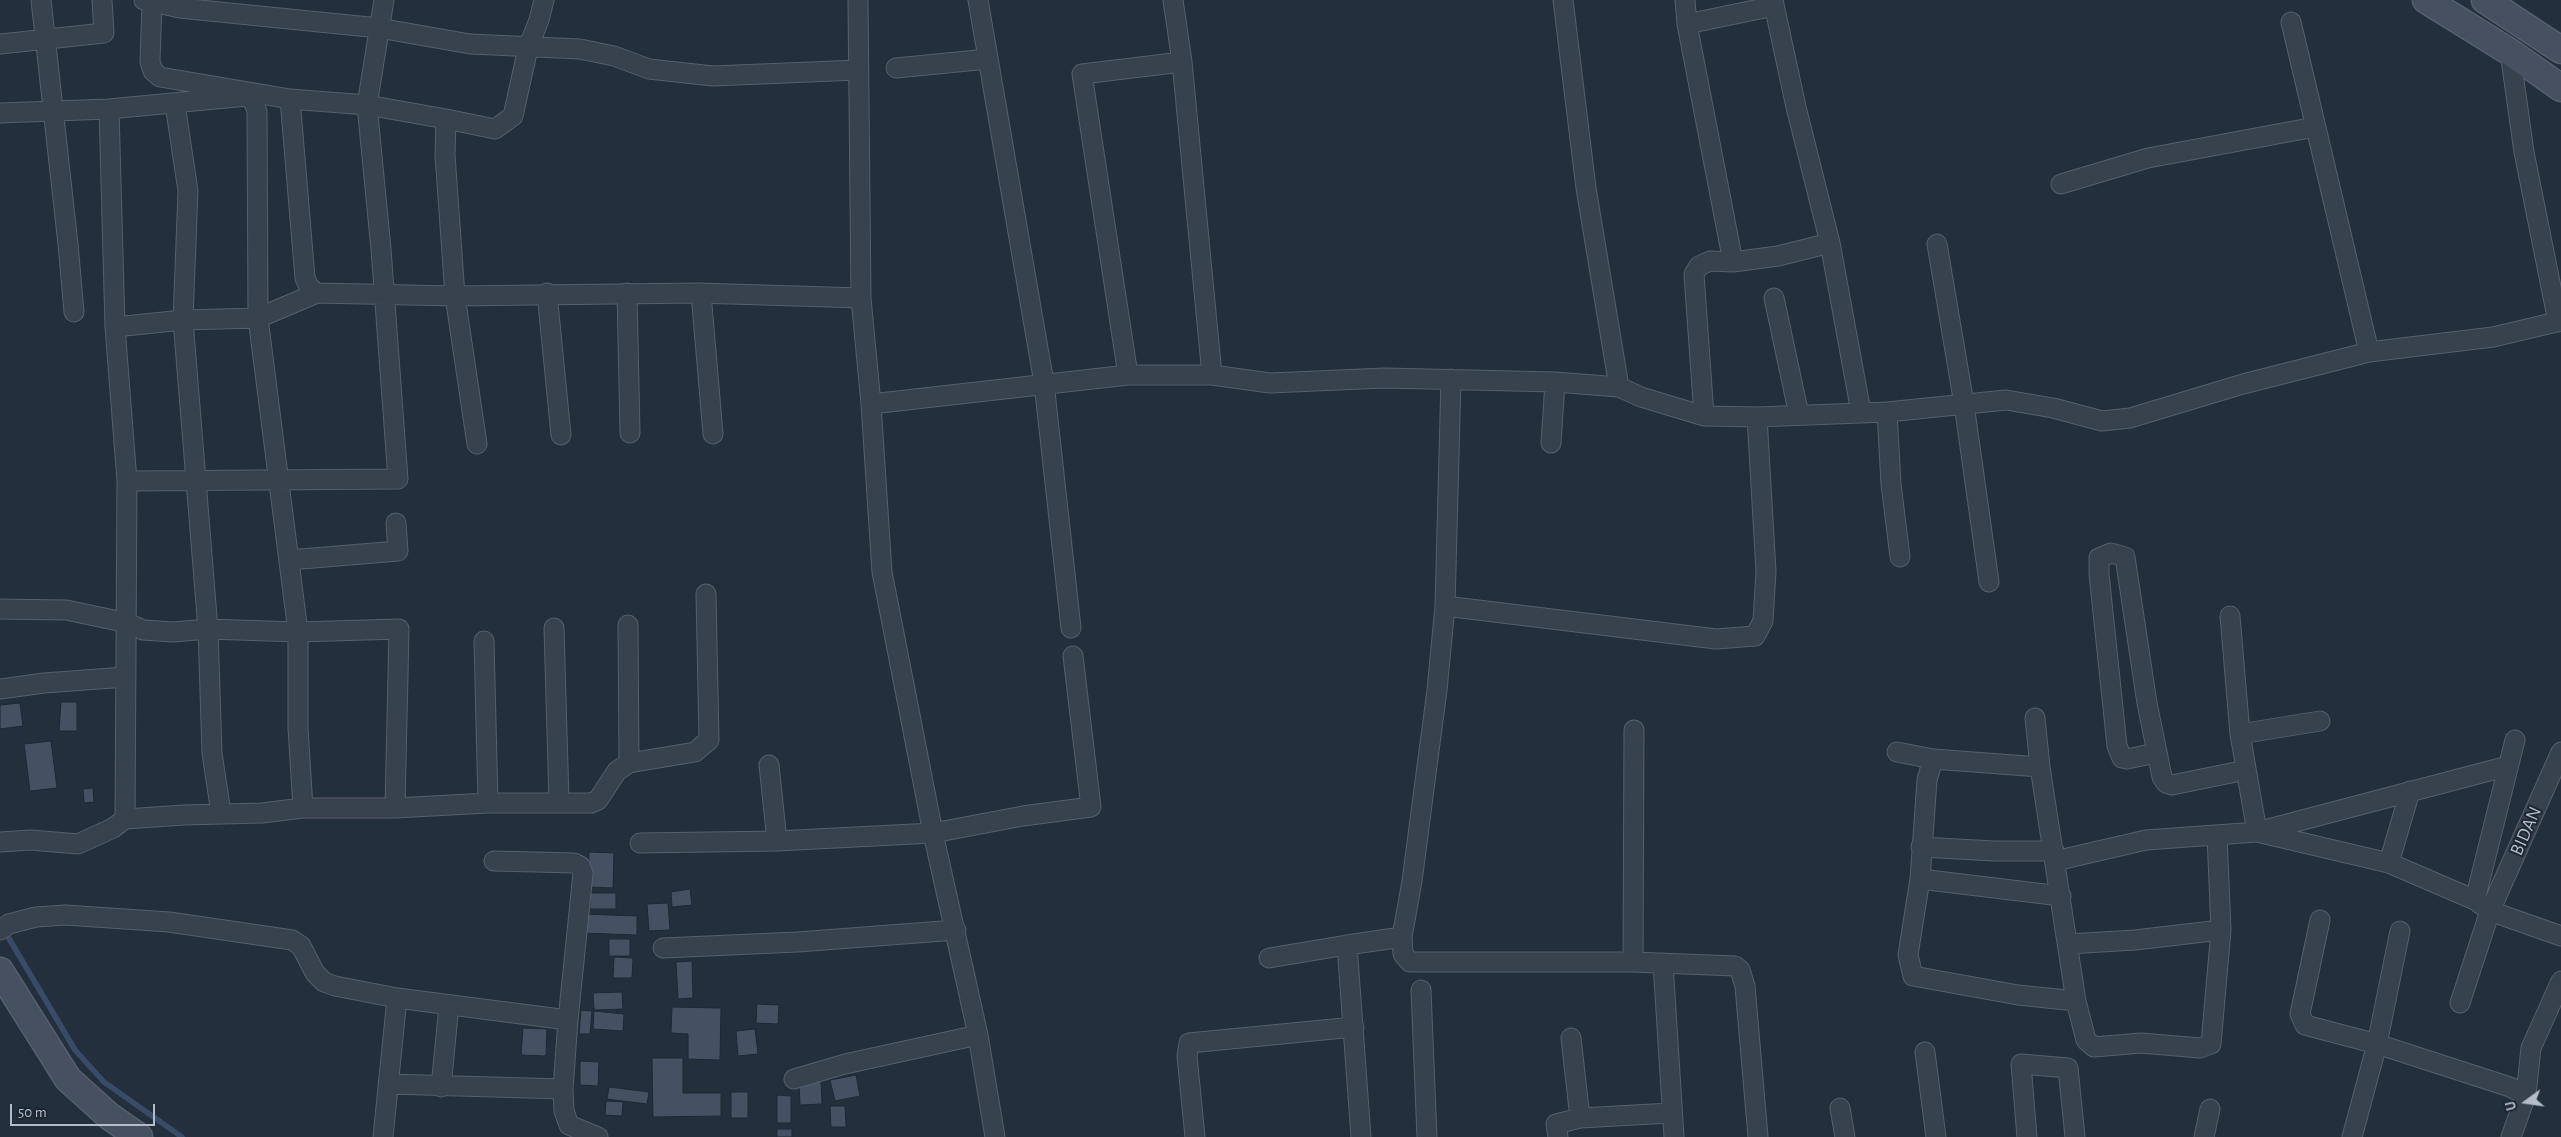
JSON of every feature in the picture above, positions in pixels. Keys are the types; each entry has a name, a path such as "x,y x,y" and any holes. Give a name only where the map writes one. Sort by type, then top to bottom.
{"main road":[{"path":"2426,0 2510,52 2561,88"},
{"path":"2485,0 2561,50"},
{"path":"0,971 68,1079 109,1116 139,1137"}],"street":[{"path":"40,0 74,312"},
{"path":"0,44 104,33 102,0"},
{"path":"127,481 398,479 385,296 367,105 384,0"},
{"path":"544,0 539,20 528,48 513,116 496,129 367,105 290,99 160,77 153,71 150,62 148,1 379,28 470,44 528,48 580,49 614,56 649,69 713,76 858,70"},
{"path":"858,0 861,298 871,404 882,572 934,833 978,1035 995,1137"},
{"path":"978,0 1044,383 1071,628"},
{"path":"1174,0 1182,62 1212,375"},
{"path":"1563,0 1586,188 1619,387"},
{"path":"1685,0 1687,24 1734,262"},
{"path":"1687,24 1774,3 1830,242 1861,412"},
{"path":"2291,22 2369,352"},
{"path":"871,404 1128,375 1212,375 1270,383 1385,378 1555,382 1619,387 1704,416 1757,417 1887,412 2006,400 2053,408 2102,421 2130,418 2243,384 2369,352 2493,337 2559,321 2524,152 2510,52"},
{"path":"896,68 988,59"},
{"path":"1128,375 1082,74 1182,62"},
{"path":"0,113 109,109 247,96 254,102 257,112 258,318 298,632 298,728 303,808"},
{"path":"290,99 306,278 310,288 318,293"},
{"path":"175,104 188,191 183,320 208,629 212,753 222,813"},
{"path":"109,109 115,327 127,481 128,623 125,820"},
{"path":"446,119 445,155 455,296 477,444"},
{"path":"2061,184 2148,158 2315,127"},
{"path":"1704,416 1694,274 1699,266 1710,261 1734,262 1778,256 1830,242"},
{"path":"1937,244 1964,404 1989,582"},
{"path":"115,327 183,320 258,318 318,293 362,293 385,296 455,296 547,293 701,293 861,298"},
{"path":"547,293 561,435"},
{"path":"627,293 630,433"},
{"path":"701,293 713,434"},
{"path":"1774,298 1799,415"},
{"path":"1451,379 1445,606 1438,690 1412,881 1402,937 1403,954 1410,962 1634,962 1735,966 1740,970 1745,986 1758,1137"},
{"path":"1551,442 1555,382"},
{"path":"1887,412 1891,484 1900,557"},
{"path":"1445,606 1716,639 1755,636 1764,621 1766,571 1757,417"},
{"path":"289,560 398,551 396,523"},
{"path":"2156,753 2127,759 2122,758 2117,746 2099,574 2099,558 2111,553 2125,557 2156,753 2162,777 2166,783 2172,785 2246,770"},
{"path":"0,842 31,840 78,844 113,828 125,820 222,813 262,813 303,808 395,808 488,803 559,802 591,804 598,800 617,770 629,763 695,752 709,740 706,594"},
{"path":"0,609 66,610 128,623 143,630 173,632 208,629 298,632 399,629 395,808"},
{"path":"2230,616 2240,734 2258,832"},
{"path":"628,625 629,763"},
{"path":"554,628 559,802"},
{"path":"484,641 488,803"},
{"path":"640,843 778,841 934,833 1023,816 1091,807 1073,656"},
{"path":"0,689 44,683 126,678"},
{"path":"2035,718 2040,767 2076,1002 2086,1040 2094,1047 2141,1043 2207,1047 2211,1044 2220,930 2217,835"},
{"path":"2240,734 2320,721"},
{"path":"1634,730 1634,962"},
{"path":"2474,900 2515,740"},
{"path":"1897,752 1933,758 2040,767"},
{"name":"BIDAN","path":"2460,1003 2490,911 2561,752"},
{"path":"1933,758 1928,780 1921,846 1920,879 1908,955 1913,976 2018,996 2076,1002"},
{"path":"769,765 778,841"},
{"path":"1921,846 2055,856 2146,840 2258,832 2508,766"},
{"path":"2389,863 2410,791"},
{"path":"2258,832 2389,863 2474,900 2490,911 2561,936"},
{"path":"494,861 574,863 580,866 582,873 578,938 568,1020 563,1089 564,1111 570,1125 598,1137"},
{"path":"1920,879 2060,896"},
{"path":"4,927 36,917 81,916 169,922 292,940 300,946 315,973 324,982 396,998 568,1020"},
{"path":"2320,920 2300,1014 2301,1021 2305,1025 2377,1044 2510,1087 2526,1095"},
{"path":"664,948 798,942 956,930"},
{"path":"2068,944 2220,930"},
{"path":"2352,1137 2377,1044 2400,931"},
{"path":"1269,958 1402,937"},
{"path":"1347,945 1361,1137"},
{"path":"1663,963 1674,1137"},
{"path":"2511,1137 2526,1095 2531,1048 2561,981"},
{"path":"1421,990 1427,1137"},
{"path":"383,1137 396,998"},
{"path":"441,1087 449,1005"},
{"path":"1195,1137 1186,1051 1189,1043 1354,1027"},
{"path":"794,1079 845,1064 978,1035"},
{"path":"1571,1038 1580,1118"},
{"path":"1925,1052 1936,1137"},
{"path":"2027,1137 2021,1064 2068,1068 2075,1137"},
{"path":"388,1084 563,1089"},
{"path":"1840,1108 1845,1137"},
{"path":"2204,1137 2210,1110"},
{"path":"1558,1137 1556,1124 1580,1118 1671,1113"}],"building":[{"path":"61,702 77,702 77,731 59,731"},
{"path":"20,703 23,726 0,729 0,705"},
{"path":"51,741 57,788 30,791 24,744"},
{"path":"93,788 94,802 84,803 83,789"},
{"path":"589,852 614,853 613,888 588,887"},
{"path":"690,889 692,905 672,907 671,892"},
{"path":"590,893 616,893 616,909 590,909"},
{"path":"668,903 670,930 649,931 647,904"},
{"path":"583,914 637,916 637,935 583,933"},
{"path":"609,939 630,939 630,956 609,956"},
{"path":"614,957 633,958 632,978 613,978"},
{"path":"692,961 693,998 678,999 676,962"},
{"path":"622,992 623,1009 594,1010 593,993"},
{"path":"757,1004 779,1005 778,1024 756,1023"},
{"path":"672,1007 721,1008 720,1060 688,1059 688,1034 671,1033"},
{"path":"581,1010 592,1011 590,1034 579,1034"},
{"path":"594,1011 624,1014 623,1031 593,1029"},
{"path":"523,1028 547,1029 546,1056 521,1055"},
{"path":"755,1029 758,1054 738,1056 736,1031"},
{"path":"652,1058 683,1058 683,1093 721,1093 721,1116 653,1117"},
{"path":"580,1061 599,1062 598,1086 580,1085"},
{"path":"856,1075 860,1096 835,1101 830,1080"},
{"path":"821,1081 822,1104 800,1105 799,1082"},
{"path":"609,1087 649,1092 647,1104 607,1099"},
{"path":"731,1092 748,1092 748,1118 731,1118"},
{"path":"777,1095 791,1096 791,1123 777,1123"},
{"path":"606,1101 623,1102 622,1116 605,1115"},
{"path":"830,1106 845,1106 846,1127 831,1127"},
{"path":"777,1129 792,1129 792,1137 777,1137"}],"waterway":[{"path":"4,930 75,1050 104,1082 182,1137"}]}
